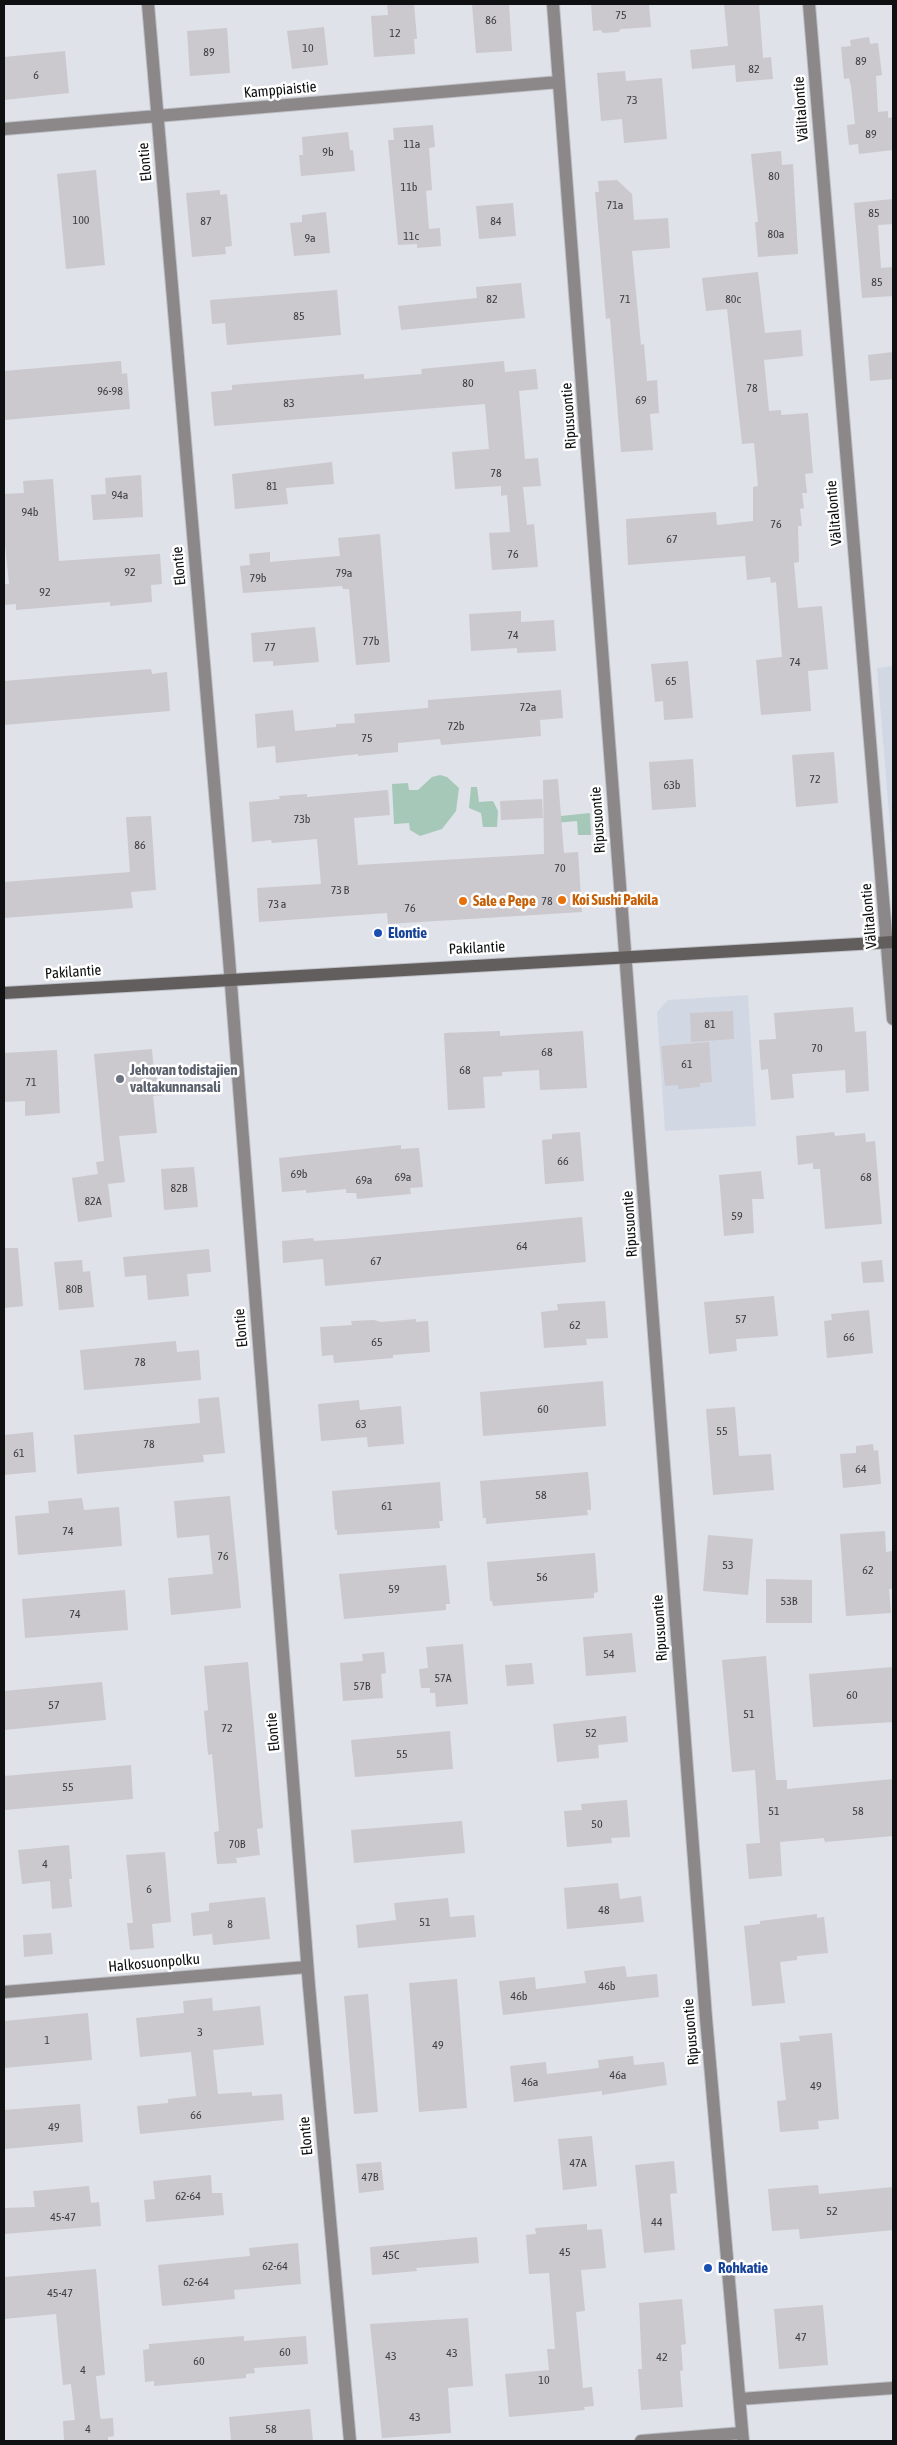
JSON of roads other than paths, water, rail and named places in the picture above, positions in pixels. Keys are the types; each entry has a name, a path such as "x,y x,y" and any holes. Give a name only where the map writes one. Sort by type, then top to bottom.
{"main road":[{"name":"Pakilantie","path":"4,993 230,978 890,942"}],"street":[{"name":"Elontie","path":"148,4 230,978 307,1967 350,2441"},
{"name":"Ripusuontie","path":"553,4 706,2018 743,2437"},
{"name":"Välitalontie","path":"809,4 890,942 893,1019"},
{"name":"Kamppiaistie","path":"4,130 560,82"},
{"name":"Halkosuonpolku","path":"4,1992 307,1967"},
{"path":"740,2399 893,2388"},
{"path":"641,2441 743,2437"}],"place":[{"name":"Koi Sushi Pakila","path":"562,900"},
{"name":"Sale e Pepe","path":"463,901"},
{"name":"Elontie","path":"378,933"},
{"name":"Jehovan todistajien valtakunnansali","path":"120,1079"},
{"name":"Rohkatie","path":"708,2268"}]}
